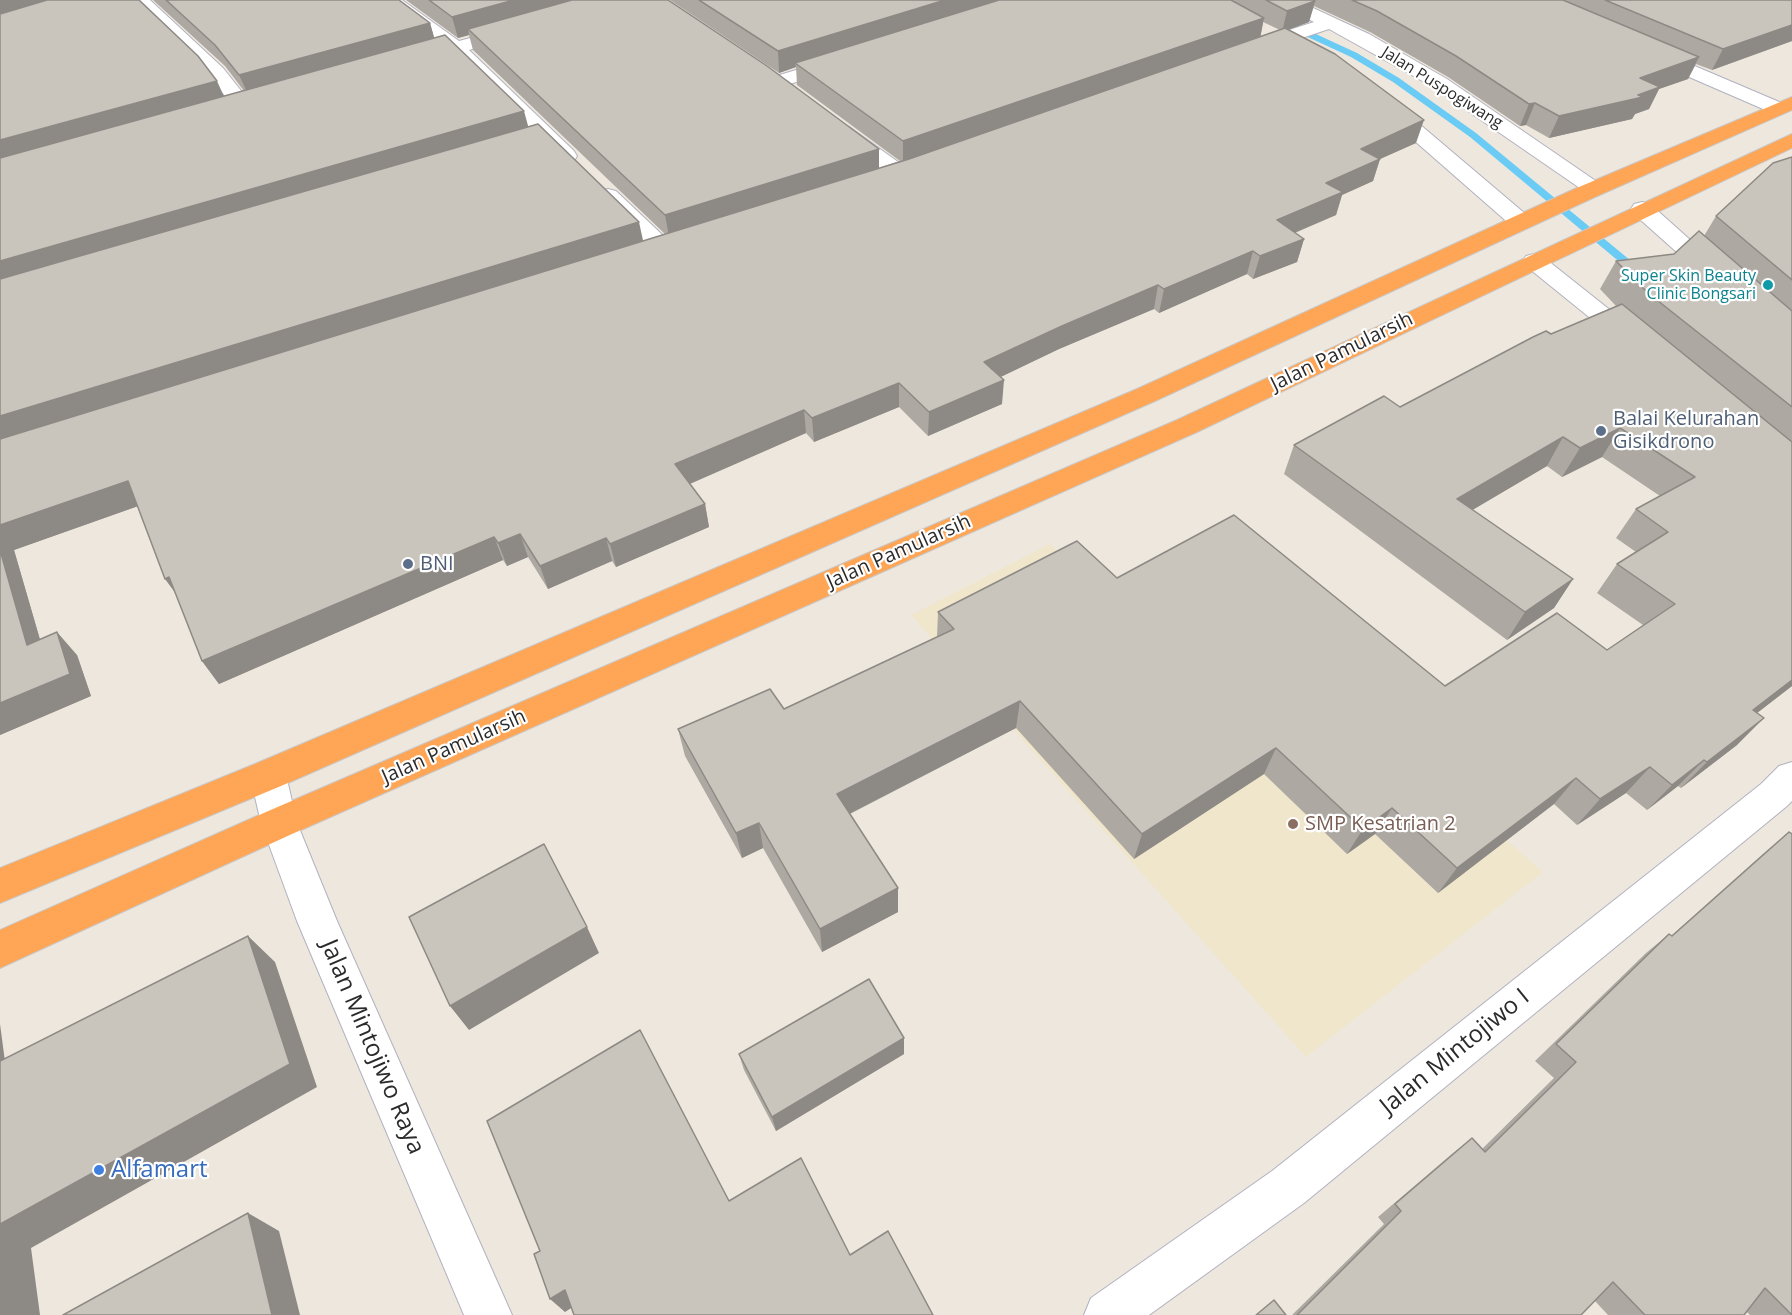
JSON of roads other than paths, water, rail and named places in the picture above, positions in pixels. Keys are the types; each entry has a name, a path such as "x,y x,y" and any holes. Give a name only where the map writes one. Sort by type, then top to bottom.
{"highway":[{"path":"0,886 268,775 1146,395 1524,220 1785,105"},
{"name":"Jalan Pamularsih","path":"0,949 279,823 1187,426 1792,140"}],"street":[{"path":"140,0 216,72 244,107"},
{"path":"391,0 457,48 580,170"},
{"name":"Jalan Puspogiwang","path":"1282,0 1325,25 1440,83 1591,190"},
{"path":"1237,54 1275,35 1325,25"},
{"path":"400,63 533,26"},
{"path":"1275,35 1305,51"},
{"path":"1636,47 1785,105"},
{"path":"777,82 855,57"},
{"path":"758,69 796,96"},
{"path":"1365,90 1524,220"},
{"path":"222,113 266,101"},
{"path":"824,117 911,170 878,182"},
{"path":"524,144 547,138"},
{"path":"597,186 665,250"},
{"path":"1636,212 1730,288"},
{"path":"642,257 688,243"},
{"path":"1540,258 1583,298 1654,357"},
{"name":"Jalan Mintojiwo Raya","path":"268,775 279,823 367,1039 488,1315"},
{"name":"Jalan Mintojiwo I","path":"1108,1315 1288,1187 1786,795"}],"waterway":[{"path":"1276,19 1354,55 1396,80 1473,135 1638,272"}],"place":[{"name":"Super Skin Beauty Clinic Bongsari","path":"1768,285"},
{"name":"Balai Kelurahan Gisikdrono","path":"1601,431"},
{"name":"BNI","path":"408,564"},
{"name":"SMP Kesatrian 2","path":"1293,824"},
{"name":"Alfamart","path":"99,1170"}]}
